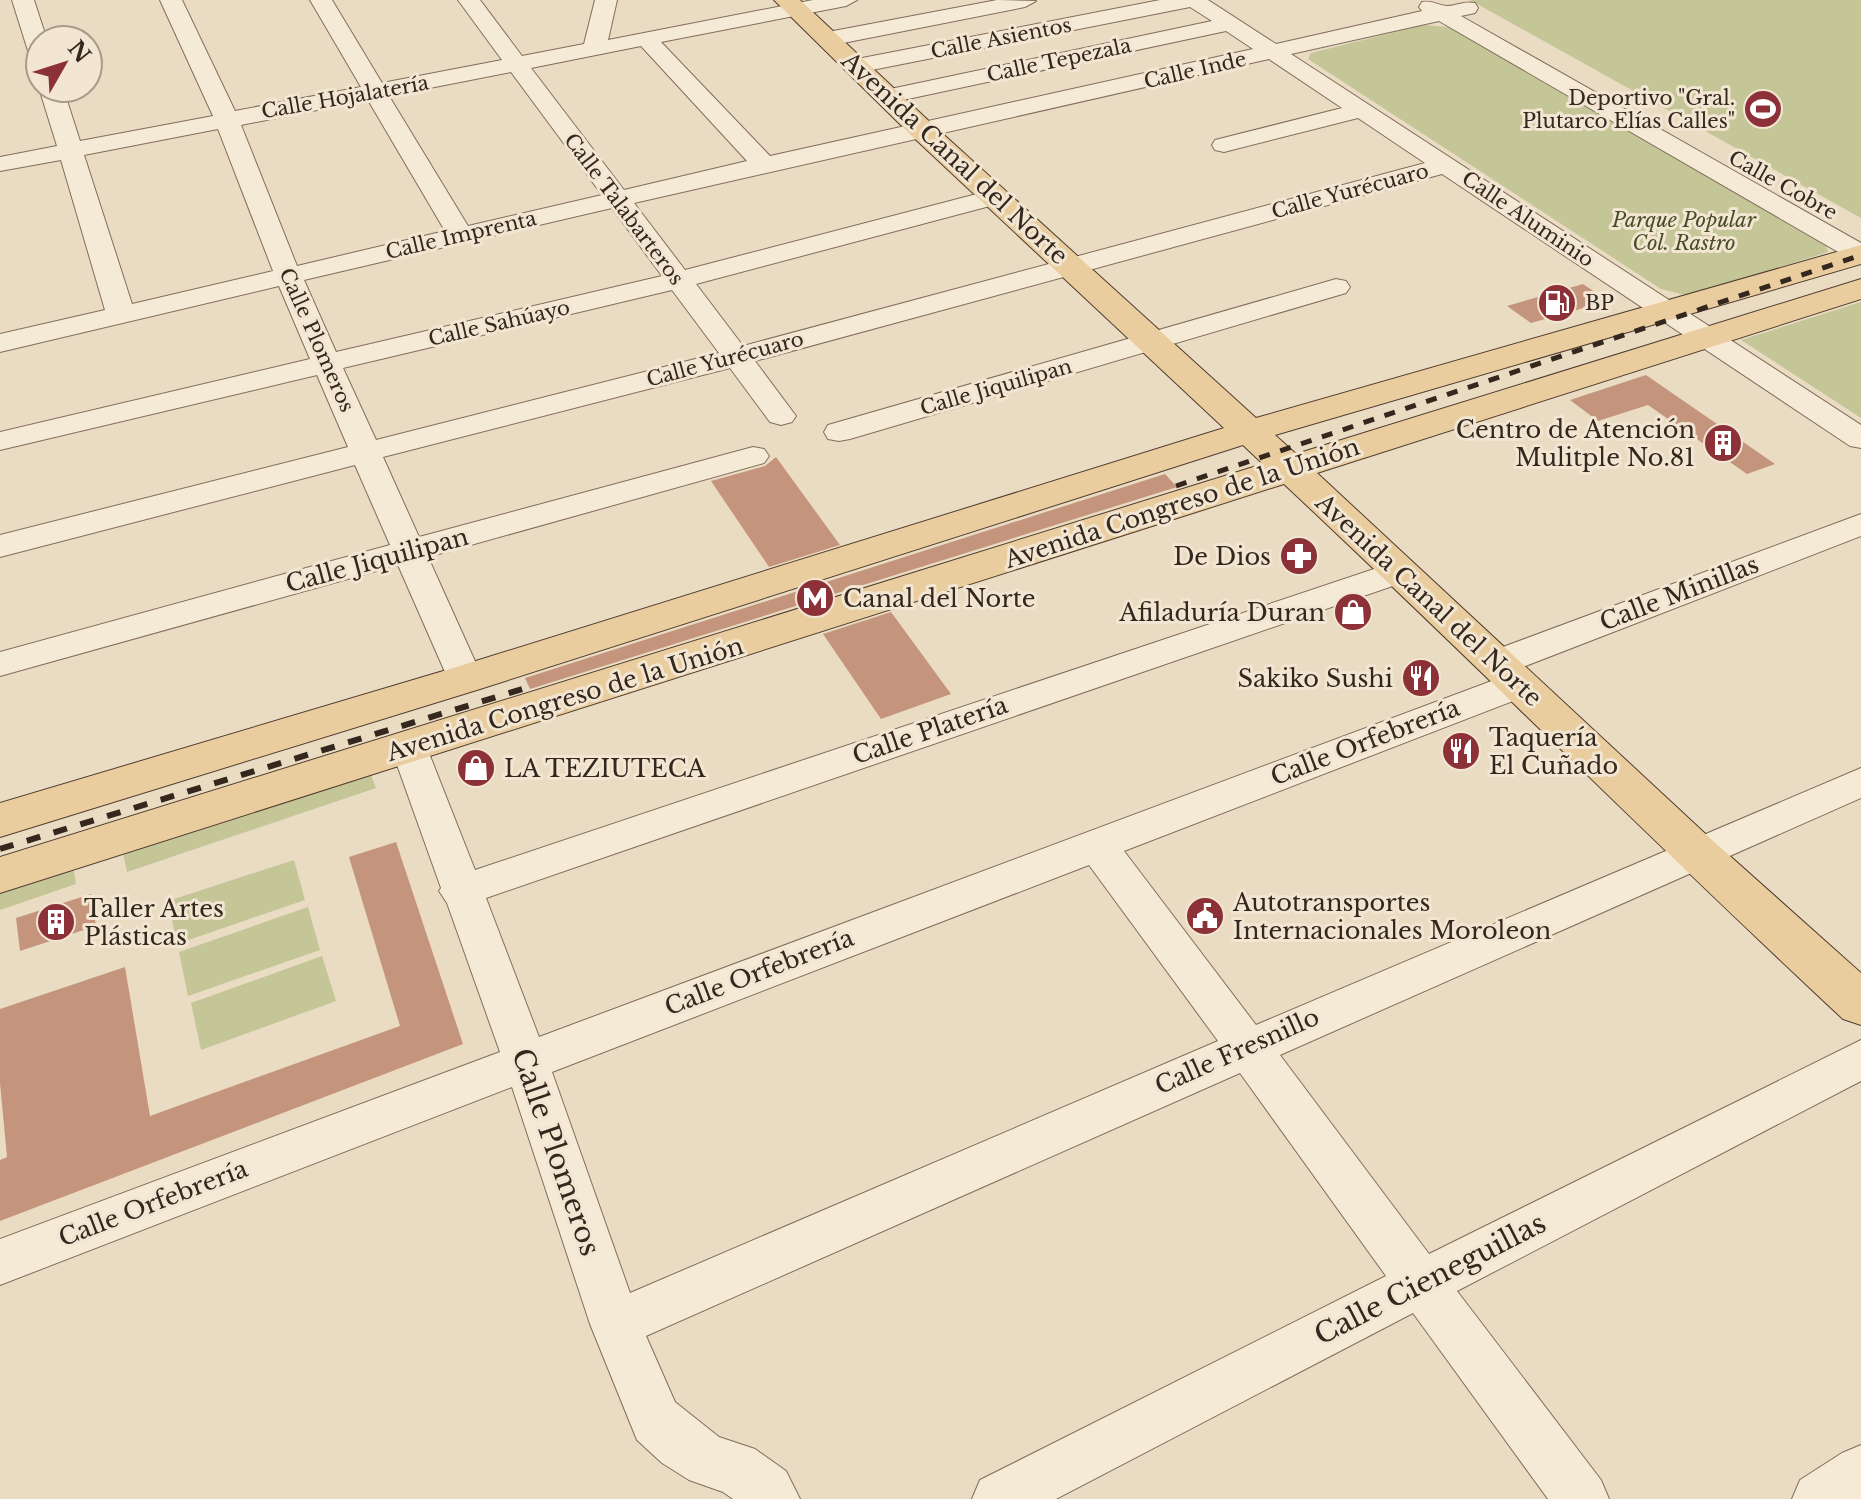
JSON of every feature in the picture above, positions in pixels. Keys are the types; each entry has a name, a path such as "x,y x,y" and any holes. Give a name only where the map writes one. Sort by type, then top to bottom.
{"main road":[{"name":"Avenida Canal del Norte","path":"792,5 922,130 1401,571 1695,853 1861,1004"},
{"name":"Avenida Congreso de la Unión","path":"0,820 465,679 1250,431 1861,254"},
{"name":"Avenida Congreso de la Unión","path":"0,875 1861,289"}],"street":[{"path":"23,0 31,24"},
{"name":"Calle Plomeros","path":"171,0 226,118 288,276 465,679"},
{"path":"321,0 460,235"},
{"name":"Calle Talabarteros","path":"469,0 616,200 781,416"},
{"name":"Calle Hojalatería","path":"0,164 226,118 691,31 792,5 846,0"},
{"name":"Calle Aluminio","path":"1193,0 1275,51 1861,439"},
{"name":"Calle Asientos","path":"857,66 1193,0"},
{"name":"Calle Cobre","path":"1418,0 1454,7 1861,229"},
{"path":"828,39 1024,1 1136,83"},
{"name":"Calle Cobre","path":"1454,7 1861,254"},
{"name":"Calle Inde","path":"922,130 1275,51 1454,7"},
{"path":"594,50 604,10"},
{"name":"Calle Hojalatería","path":"604,10 691,31"},
{"name":"Calle Tepezala","path":"889,96 1229,24"},
{"path":"646,39 764,165"},
{"path":"56,104 121,315"},
{"path":"1224,145 1362,110"},
{"name":"Calle Imprenta","path":"0,343 922,130"},
{"name":"Calle Yurécuaro","path":"0,546 736,357 1447,165"},
{"name":"Calle Sahúayo","path":"0,441 678,280 996,197"},
{"name":"Calle Jiquilipan","path":"839,432 1336,287"},
{"name":"Calle Jiquilipan","path":"0,664 753,456"},
{"name":"Calle Minillas","path":"1508,674 1861,524"},
{"name":"Calle Platería","path":"460,891 1401,571"},
{"name":"Calle Orfebrería","path":"0,1262 1095,843 1508,674"},
{"name":"Calle Plomeros","path":"410,748 460,891 526,1061 615,1324 656,1421 681,1444 708,1461 736,1468 767,1490 773,1499"},
{"name":"Calle Fresnillo","path":"615,1324 1861,782"},
{"path":"1095,843 1249,1046 1419,1285 1582,1499"},
{"name":"Calle Cieneguillas","path":"999,1499 1861,1059"},
{"path":"1819,1499 1861,1472"}],"green space":[{"name":"Deportivo \"Gral. Plutarco Elías Calles\"","path":"1470,0 1861,0 1861,218"},
{"name":"Parque Popular Col. Rastro","path":"1423,25 1448,27 1825,242 1828,252 1689,296 1661,289 1308,59 1311,53"},
{"path":"1861,302 1861,418 1741,340"},
{"path":"370,772 376,788 127,872 123,853"},
{"path":"294,860 305,900 177,944 168,901"},
{"path":"73,866 76,884 0,910 0,891"},
{"path":"308,907 320,950 188,996 179,952"},
{"path":"322,956 336,1001 201,1050 191,1003"}],"building":[{"name":"BP","path":"1583,284 1608,301 1531,323 1507,306"},
{"name":"Centro de Atención Mulitple No.81","path":"1646,375 1775,464 1747,474 1648,405 1598,421 1570,400"},
{"path":"776,457 840,545 769,567 711,481 765,466"},
{"path":"1165,474 1177,487 530,689 525,678"},
{"path":"891,612 951,694 881,719 823,634"},
{"path":"396,842 463,1044 0,1221 0,1160 7,1157 0,1083 0,1009 125,967 150,1116 400,1026 349,857"},
{"name":"Taller Artes Plásticas","path":"91,894 96,926 20,951 16,918"}],"railway":[{"path":"1176,486 1861,255"},
{"path":"0,849 529,687"}],"place":[{"name":"Deportivo \"Gral. Plutarco Elías Calles\"","path":"1763,109"},
{"name":"BP","path":"1557,303"},
{"name":"Centro de Atención Mulitple No.81","path":"1723,443"},
{"name":"De Dios","path":"1299,556"},
{"name":"Canal del Norte","path":"815,598"},
{"name":"Afiladuría Duran","path":"1353,612"},
{"name":"Sakiko Sushi","path":"1421,678"},
{"name":"Taquería El Cuñado","path":"1461,751"},
{"name":"LA TEZIUTECA","path":"476,768"},
{"name":"Autotransportes Internacionales Moroleon","path":"1205,916"},
{"name":"Taller Artes Plásticas","path":"56,922"}]}
